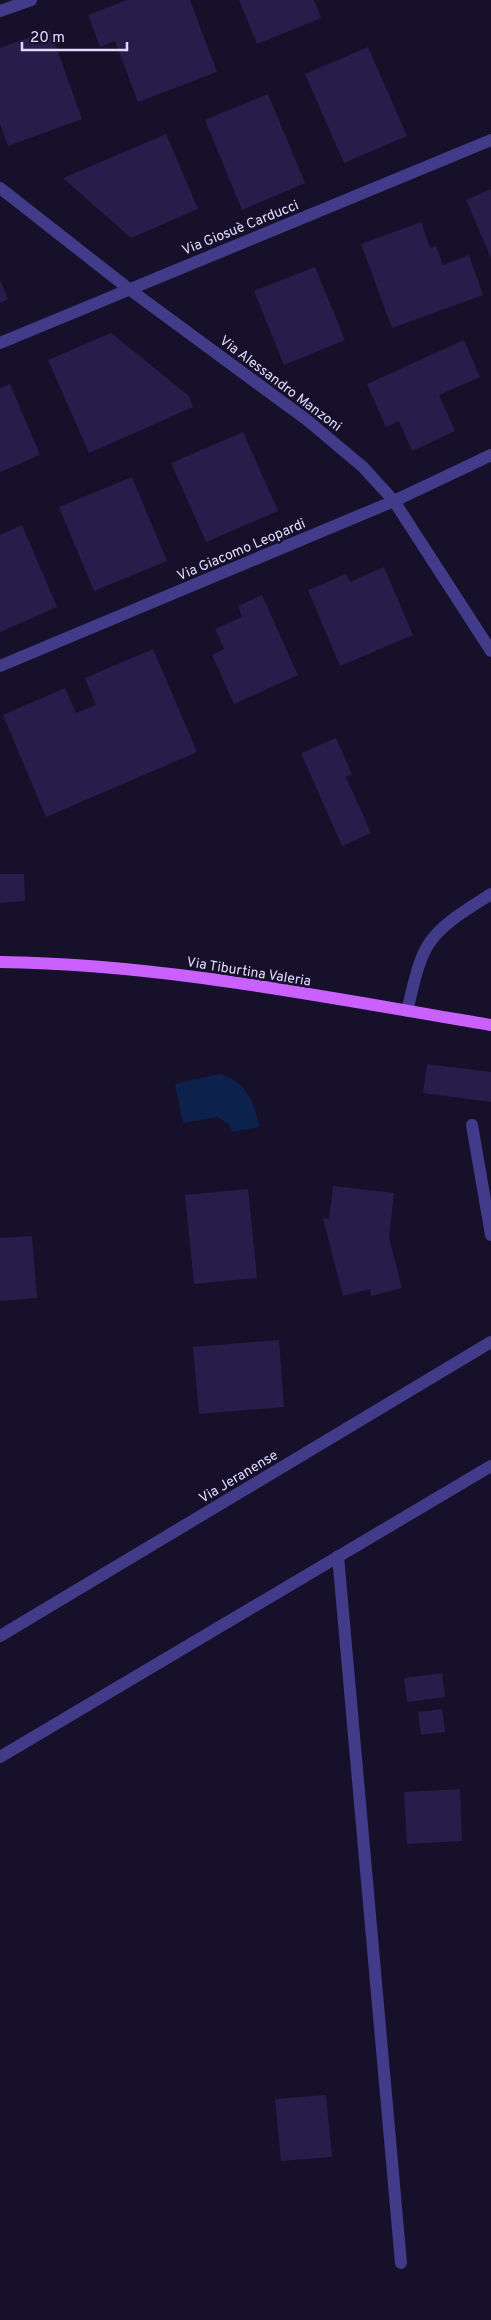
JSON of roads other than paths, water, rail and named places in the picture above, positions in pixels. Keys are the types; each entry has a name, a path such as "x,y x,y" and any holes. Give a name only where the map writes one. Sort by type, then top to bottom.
{"main road":[{"name":"Via Tiburtina Valeria","path":"0,962 90,965 246,984 491,1025"}],"street":[{"path":"0,11 31,0"},
{"name":"Via Giosuè Carducci","path":"0,343 491,140"},
{"name":"Via Alessandro Manzoni","path":"0,188 129,289 346,450 375,478 394,501 491,651"},
{"name":"Via Giacomo Leopardi","path":"0,666 394,501 491,456"},
{"path":"407,1011 418,970 431,941 448,923 491,894"},
{"path":"472,1125 491,1235"},
{"name":"Via Jeranense","path":"0,1636 491,1342"},
{"path":"0,1757 491,1466"},
{"path":"338,1556 401,2263"}],"water":[{"path":"219,1074 236,1082 248,1094 255,1109 259,1127 232,1132 230,1125 218,1117 183,1123 175,1084"}]}
